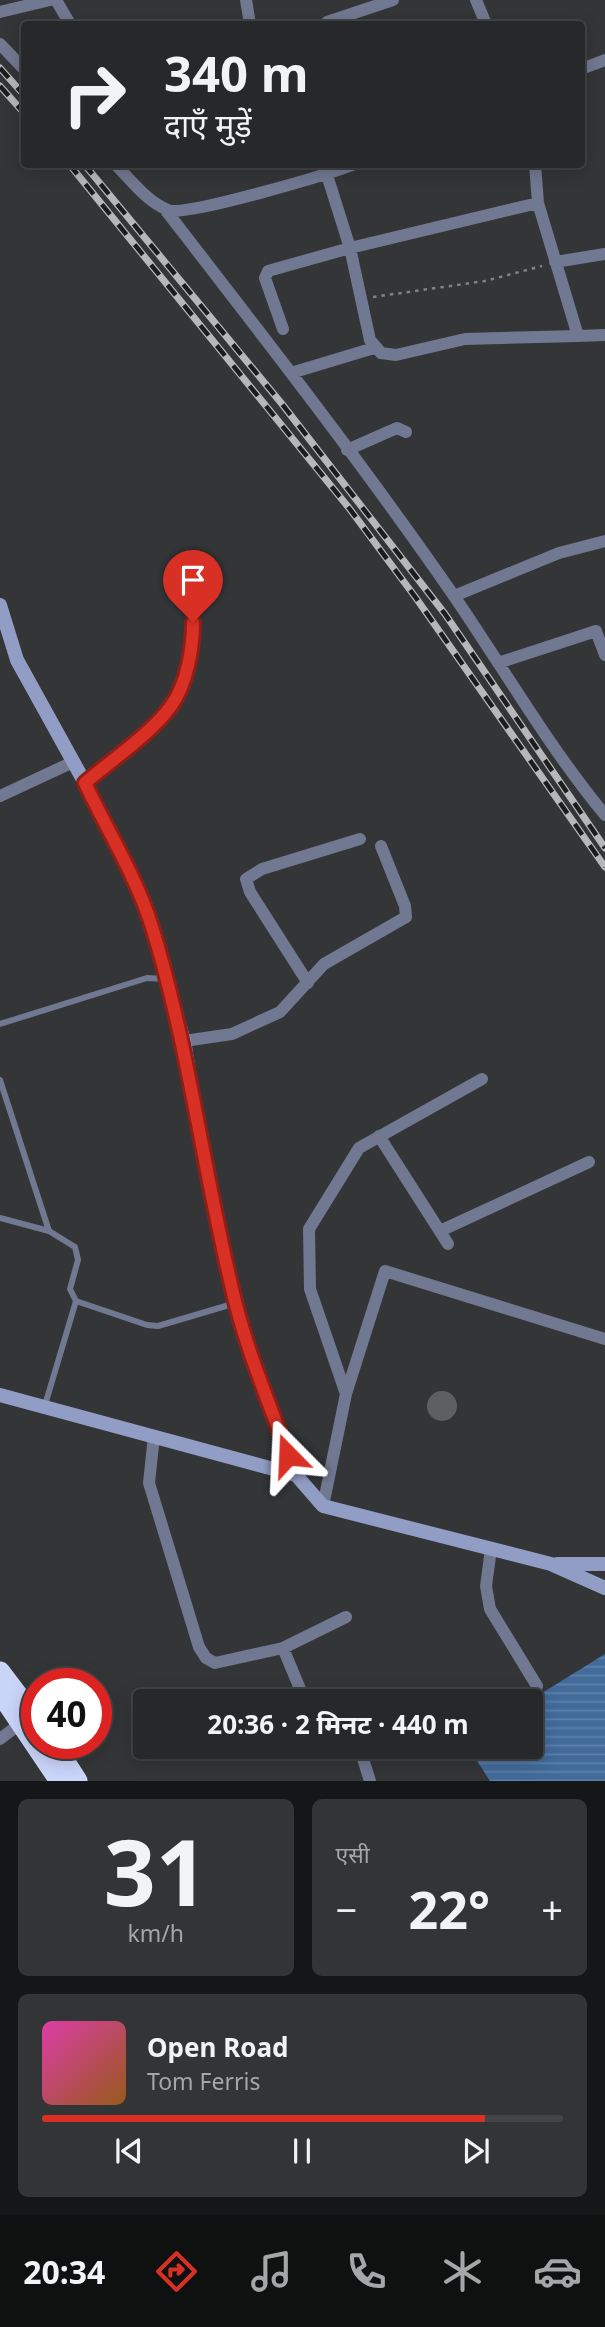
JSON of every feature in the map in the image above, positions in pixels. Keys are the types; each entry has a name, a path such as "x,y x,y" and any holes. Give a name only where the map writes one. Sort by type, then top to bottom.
{"highway":[{"path":"0,1672 21,1709"},
{"path":"0,1692 21,1714"},
{"path":"48,1759 60,1781"},
{"path":"62,1759 77,1781"}],"street":[{"path":"0,12 53,0 68,21"},
{"path":"246,0 250,21"},
{"path":"330,21 393,0"},
{"path":"476,0 485,21"},
{"path":"0,44 21,66"},
{"path":"585,68 605,60"},
{"path":"119,168 164,208 291,373 454,596 550,743 605,815"},
{"path":"164,208 188,212 345,168"},
{"path":"535,168 538,203 578,337"},
{"path":"327,175 350,248 374,348 381,353 396,355 465,339 605,335"},
{"path":"283,329 265,278 268,271 350,248 538,203"},
{"path":"555,262 605,254"},
{"path":"291,373 374,348"},
{"path":"347,450 397,428 406,432"},
{"path":"454,596 559,553 605,541"},
{"path":"1,609 17,660 85,783 143,902 184,1041 200,1138 236,1303 255,1368 296,1475 323,1506 551,1564 603,1588"},
{"path":"498,663 596,631 605,655"},
{"path":"0,796 73,762"},
{"path":"308,983 250,892 246,879 262,869 360,839"},
{"path":"184,1041 232,1034 263,1022 280,1012 324,964 406,917 405,906 381,845"},
{"path":"346,1394 310,1289 309,1229 359,1148 482,1079"},
{"path":"379,1136 448,1244"},
{"path":"440,1231 589,1162"},
{"path":"323,1506 346,1394 385,1271 605,1339"},
{"path":"0,1395 296,1475"},
{"path":"154,1436 149,1483 199,1647 206,1658 215,1663 283,1648 346,1617"},
{"path":"491,1549 486,1586 490,1609 537,1686"},
{"path":"551,1564 605,1564"},
{"path":"283,1648 300,1689"},
{"path":"0,1739 21,1727"},
{"path":"363,1759 370,1781"}],"lane":[{"path":"85,783 171,707 177,695 193,639 186,577"},
{"path":"0,1024 147,978 167,979"},
{"path":"0,1080 49,1231"},
{"path":"0,1218 49,1231 75,1247 78,1260 70,1289 76,1301 45,1405"},
{"path":"76,1301 146,1325 158,1326 236,1303"}],"path":[{"path":"361,298 485,281 555,262"}],"water":[{"path":"605,1654 605,1781 490,1781 476,1759 543,1759 543,1692"}],"building":[{"path":"442,1391 453,1395 457,1406 453,1417 442,1421 431,1417 427,1406 431,1395"}],"railway":[{"path":"0,68 21,92"},
{"path":"0,86 21,110"},
{"path":"72,168 349,508 416,598 605,867"},
{"path":"87,168 282,404 445,614 605,848"}],"route":[{"path":"193,622 193,639 186,671 171,707 85,783 132,877 151,925 184,1041 200,1138 236,1303 248,1349 288,1455"}]}
